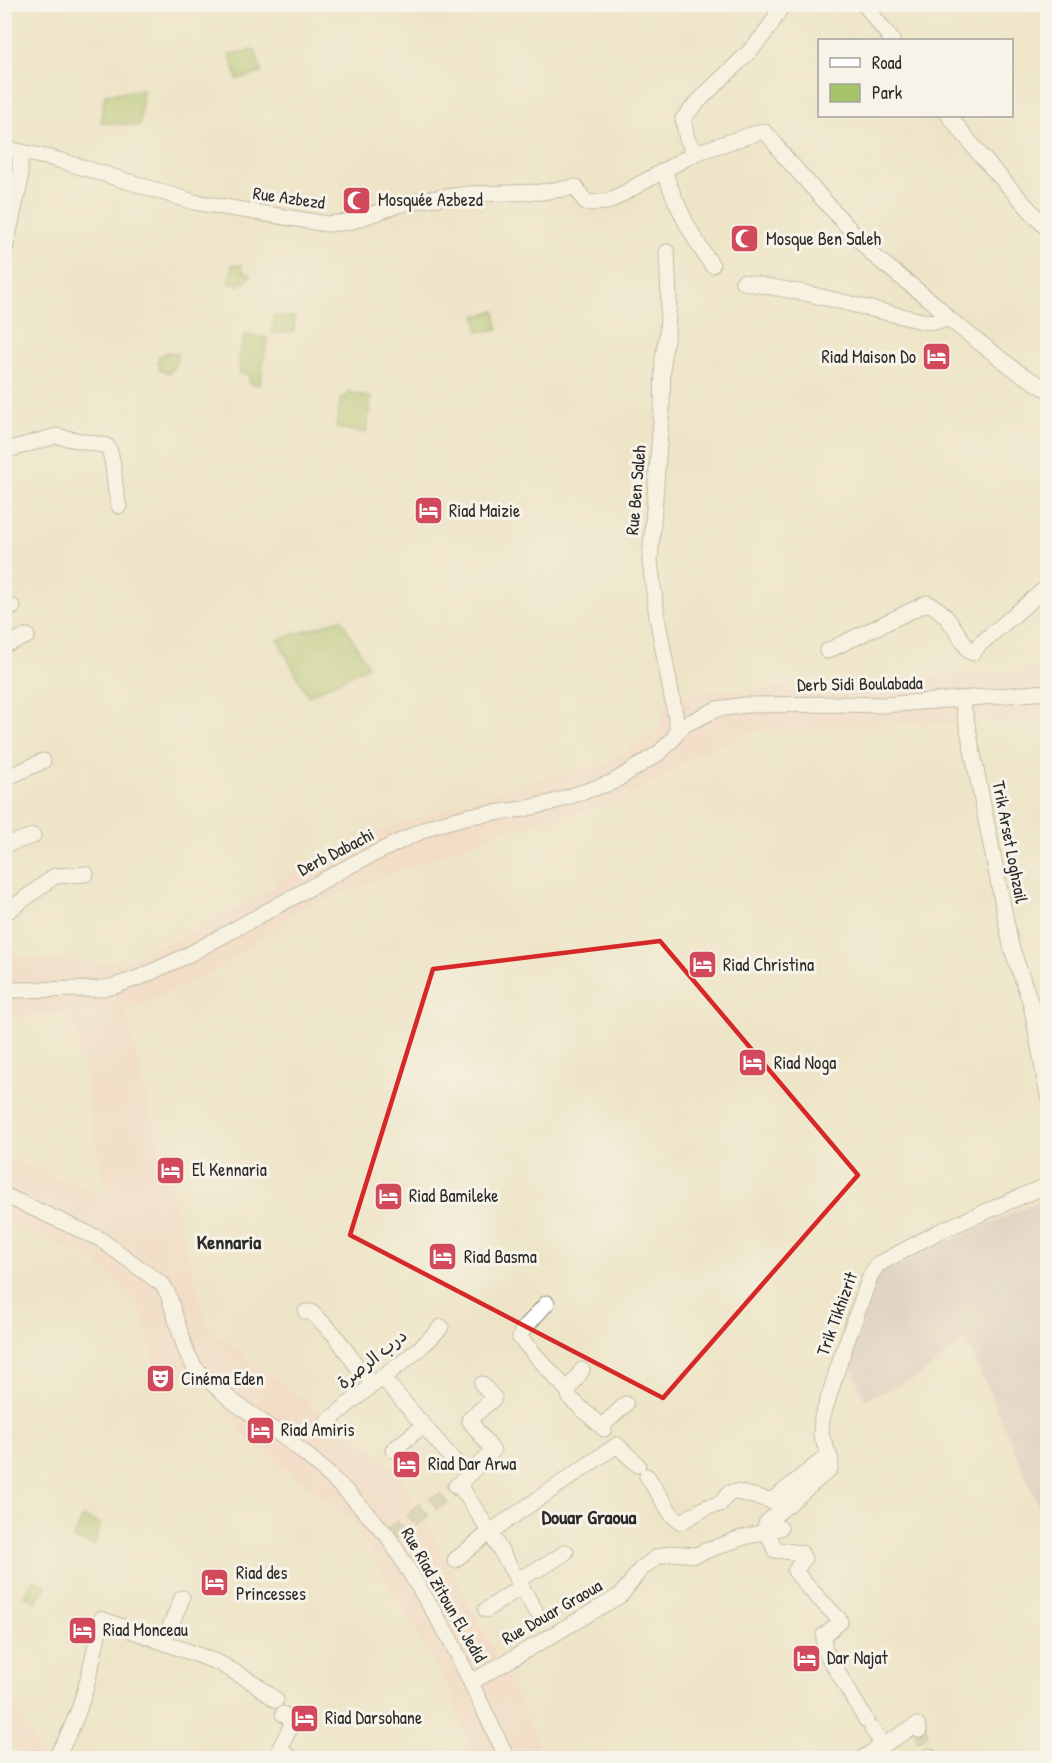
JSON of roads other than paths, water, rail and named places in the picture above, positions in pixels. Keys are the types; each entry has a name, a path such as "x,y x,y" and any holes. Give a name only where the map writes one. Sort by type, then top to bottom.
{"street":[{"path":"694,153 687,139 683,119 745,55 772,23 782,4"},
{"path":"864,4 891,39"},
{"path":"951,117 981,156 1047,230"},
{"name":"Rue Azbezd","path":"4,148 59,160 194,202 327,224 350,222 398,205 470,194 541,192 576,187 586,203 608,202 694,153 763,131 873,255 936,305 949,319"},
{"path":"4,253 20,183 20,152"},
{"path":"664,171 683,217 712,265"},
{"name":"Rue Ben Saleh","path":"667,252 668,315 663,357 662,407 650,561 657,617 678,730"},
{"path":"743,282 805,293 922,321 934,322 949,319 1018,372 1047,390"},
{"path":"4,452 56,436 107,446 119,507"},
{"path":"827,651 927,603 947,618 969,651 974,653 979,645 1047,586"},
{"path":"4,645 27,636"},
{"name":"Derb Sidi Boulabada","path":"678,730 696,718 730,706 883,705 1047,692"},
{"name":"Trik Arset Loghzail","path":"962,699 1011,946 1031,1004 1047,1095"},
{"name":"Derb Dabachi","path":"4,992 10,990 98,989 129,982 164,967 346,868 432,826 457,818 550,803 614,782 659,753 673,740 678,730"},
{"path":"4,779 43,760"},
{"path":"4,845 33,836"},
{"path":"4,914 55,876 86,874"},
{"name":"Trik Tikhizrit","path":"829,1455 821,1435 822,1418 843,1352 870,1277 877,1265 938,1232 1047,1185"},
{"name":"Rue Riad Zitoun El Jedid","path":"4,1195 100,1239 163,1285 186,1351 195,1368 231,1400 316,1463 390,1533 449,1637 507,1758"},
{"path":"547,1303 522,1331 520,1338 568,1391 572,1401 603,1428 627,1404"},
{"path":"306,1312 311,1312 333,1332 359,1369 377,1381 423,1426 460,1476 535,1610"},
{"name":"درب الرصرة","path":"328,1422 343,1407 402,1363 441,1327"},
{"path":"568,1391 582,1370"},
{"path":"460,1476 493,1451 469,1420 494,1398 482,1384"},
{"path":"393,1450 423,1426"},
{"path":"455,1560 490,1532 616,1444 643,1471 672,1515 681,1522 707,1507 720,1504 729,1493 737,1492 789,1505"},
{"path":"771,1501 829,1455 831,1466 828,1473 765,1526 773,1529 775,1550 801,1553 804,1559 795,1571 839,1619 840,1622 824,1635 824,1649 883,1745"},
{"name":"Rue Douar Graoua","path":"472,1682 621,1595 651,1560 672,1553 695,1555 773,1529"},
{"path":"486,1610 520,1583 566,1552"},
{"path":"164,1641 182,1598"},
{"path":"55,1758 67,1741 82,1704 101,1619 219,1663 254,1683 276,1700"},
{"path":"283,1714 290,1719 292,1724 280,1748 291,1758"},
{"path":"862,1758 917,1725 919,1730"}],"tunnel":[{"path":"393,1532 456,1486"},
{"path":"919,1730 929,1756"}],"place":[{"name":"Mosquée Azbezd","path":"357,200"},
{"name":"Mosque Ben Saleh","path":"745,239"},
{"name":"Riad Maison Do","path":"937,357"},
{"name":"Riad Maizie","path":"428,511"},
{"name":"Riad Christina","path":"702,965"},
{"name":"Riad Noga","path":"753,1063"},
{"name":"El Kennaria","path":"171,1170"},
{"name":"Riad Bamileke","path":"388,1196"},
{"name":"Riad Basma","path":"443,1257"},
{"name":"Cinéma Eden","path":"160,1379"},
{"name":"Riad Amiris","path":"260,1430"},
{"name":"Riad Dar Arwa","path":"407,1464"},
{"name":"Riad des Princesses","path":"215,1583"},
{"name":"Riad Monceau","path":"82,1630"},
{"name":"Dar Najat","path":"806,1658"},
{"name":"Riad Darsohane","path":"304,1718"}],"district":[{"name":"Kennaria","path":"229,1242"},
{"name":"Douar Graoua","path":"589,1517"}]}
